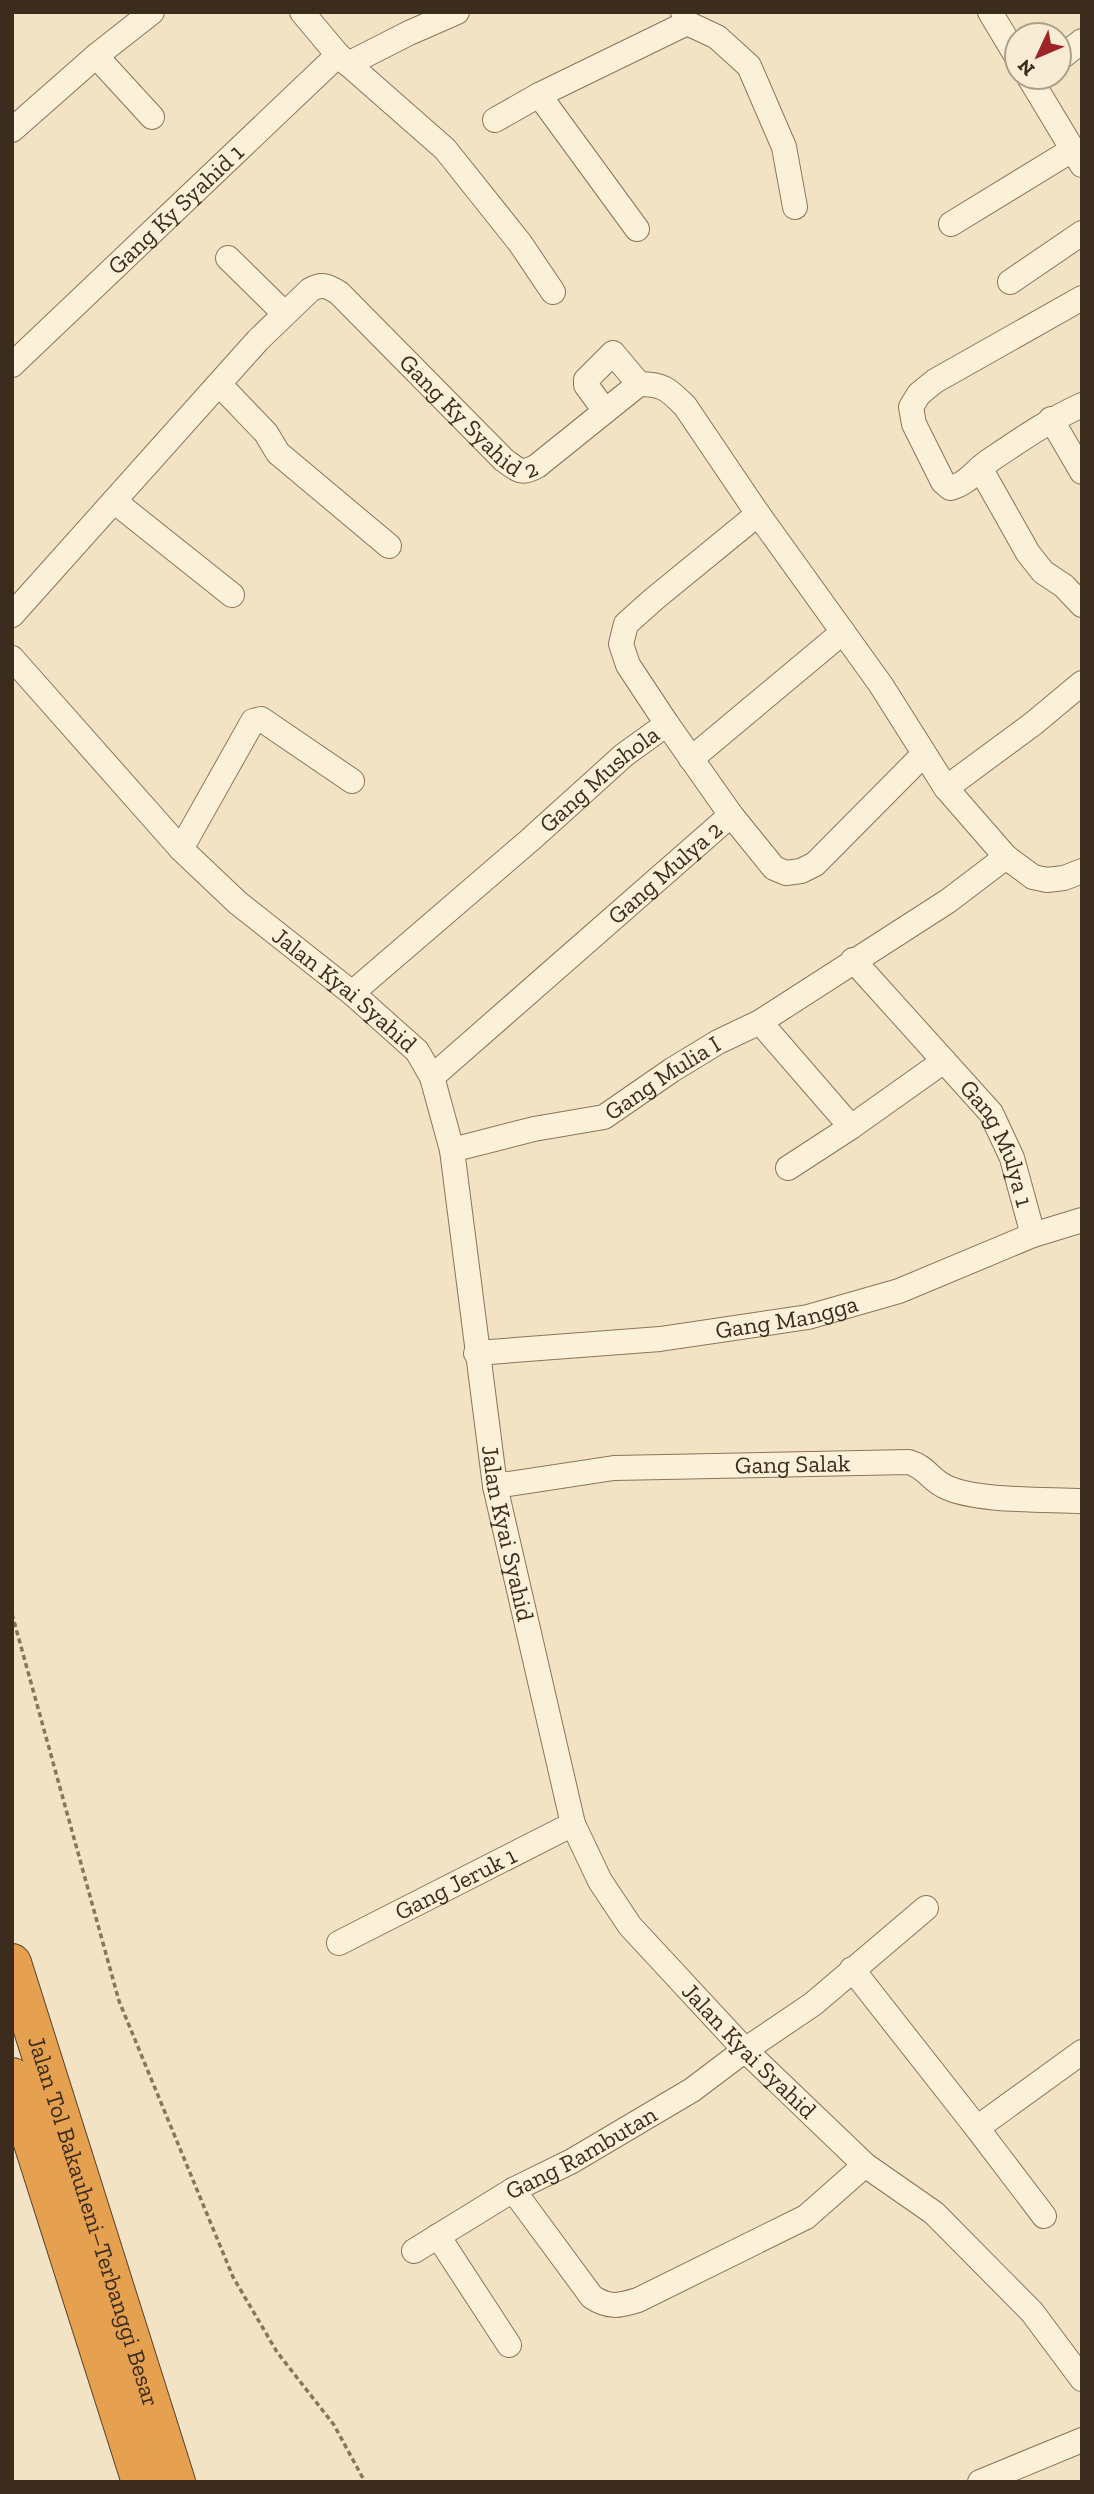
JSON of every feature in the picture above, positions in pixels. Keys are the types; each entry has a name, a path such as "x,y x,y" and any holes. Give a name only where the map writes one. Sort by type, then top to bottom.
{"highway":[{"name":"Jalan Tol Bakauheni–Terbanggi Besar","path":"12,1963 176,2482"},
{"name":"Jalan Tol Bakauheni–Terbanggi Besar","path":"12,2077 141,2482"}],"street":[{"path":"12,130 96,56 152,12"},
{"path":"302,12 343,60 445,149 520,243 553,292"},
{"name":"Gang Ky Syahid 1","path":"12,365 343,60 457,12"},
{"path":"990,12 1003,34"},
{"path":"495,120 685,17 717,37 748,66 784,147 795,207"},
{"path":"96,56 152,117"},
{"path":"951,224 1077,157 1039,91"},
{"path":"540,95 637,229"},
{"path":"1010,282 1080,237"},
{"path":"229,258 285,313"},
{"name":"Gang Ky Syahid 2","path":"12,615 285,313 310,289 319,285 339,293 504,460 519,470 527,471 537,466 639,384"},
{"path":"1082,298 935,381 919,394 911,407 914,424 943,482 950,488 967,482 980,468 1051,419 1082,405"},
{"path":"605,411 586,380 613,353 639,384 659,384 685,406 758,514 881,685 946,788 1006,858 1033,877 1047,880 1064,878 1082,870"},
{"path":"219,384 266,433 278,453 389,546"},
{"path":"1051,419 1082,472"},
{"path":"980,468 1028,552 1043,572 1064,586 1082,605"},
{"path":"114,501 232,595"},
{"path":"667,724 628,665 621,643 626,624 758,514"},
{"name":"Gang Mushola","path":"352,993 624,755 667,724 691,759 843,632"},
{"name":"Jalan Kyai Syahid","path":"12,658 181,849 238,903 352,993 417,1051 432,1077 452,1150 495,1486 573,1824 600,1881 630,1926 745,2050 865,2165 934,2213 1031,2312 1082,2379"},
{"path":"946,788 1034,723 1082,683"},
{"path":"181,849 253,721 261,719 352,781"},
{"name":"Gang Mulya 2","path":"432,1077 731,815 775,869 786,873 801,871 815,864 923,755"},
{"path":"691,759 731,815"},
{"name":"Gang Mulia I","path":"452,1150 534,1129 604,1117 718,1041 760,1022 947,901 1006,858"},
{"name":"Gang Mulya 1","path":"853,960 990,1113 1012,1158 1033,1235"},
{"path":"760,1022 851,1128"},
{"path":"788,1168 851,1128 944,1060"},
{"name":"Gang Mangga","path":"476,1353 660,1339 808,1317 899,1291 1033,1235 1082,1220"},
{"name":"Gang Salak","path":"495,1486 614,1468 909,1462 920,1465 943,1486 972,1495 1082,1501"},
{"name":"Gang Jeruk 1","path":"339,1944 573,1824"},
{"name":"Gang Rambutan","path":"414,2251 513,2190 572,2161 692,2090 813,2004 926,1908"},
{"path":"852,1969 1044,2217"},
{"path":"976,2128 1082,2052"},
{"path":"513,2190 592,2297 605,2305 618,2306 638,2300 806,2217 865,2165"},
{"path":"439,2236 509,2345"},
{"path":"981,2482 1082,2440"}],"path":[{"path":"12,1614 119,2001 233,2277 276,2351 334,2425 365,2482"}]}
